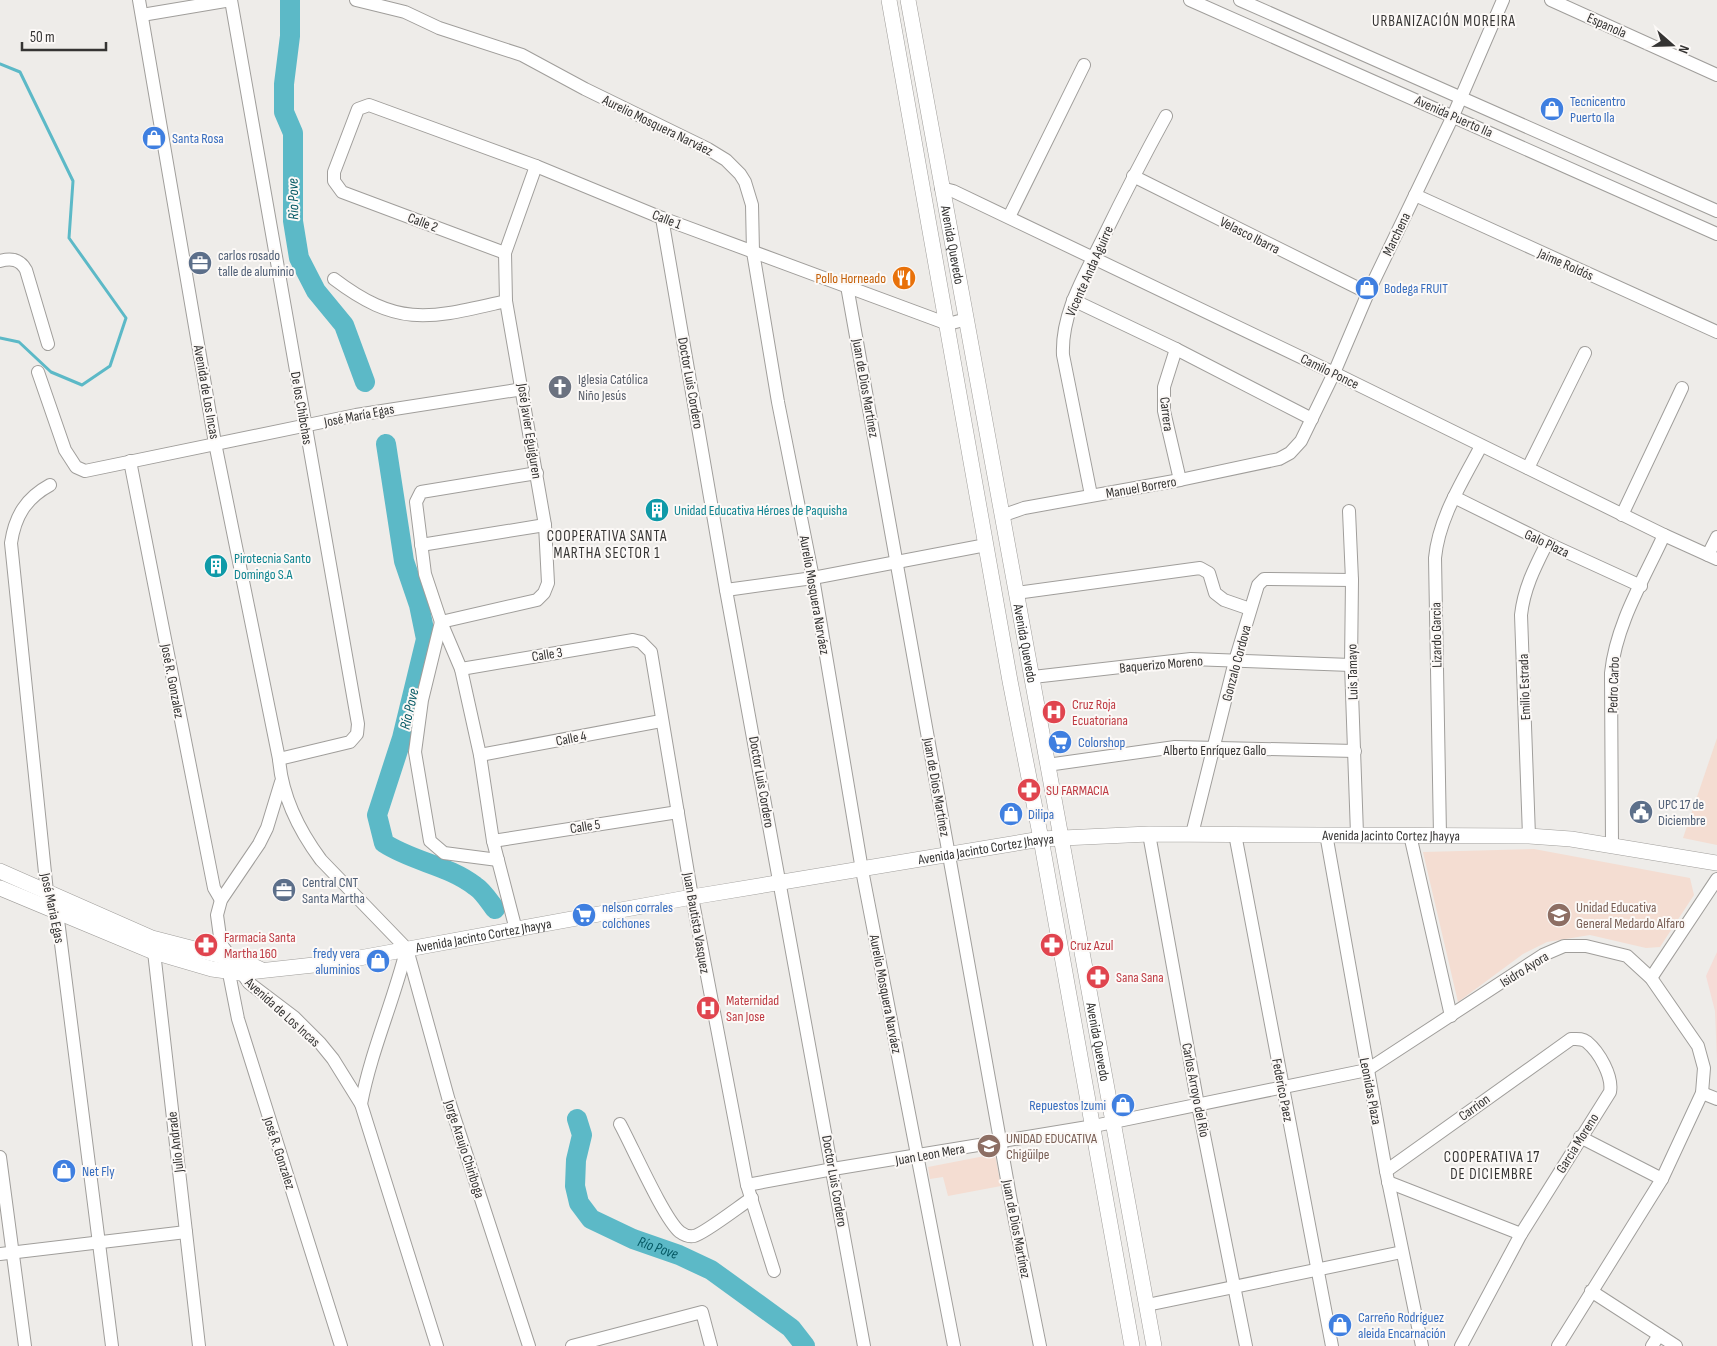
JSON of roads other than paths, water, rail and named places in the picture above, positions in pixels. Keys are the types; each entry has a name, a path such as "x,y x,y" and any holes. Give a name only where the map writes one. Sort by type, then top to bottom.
{"main road":[{"name":"Avenida Quevedo","path":"889,0 1022,749 1041,839 1094,1126 1132,1346"},
{"name":"Avenida Quevedo","path":"908,0 941,188 1004,515 1047,765 1154,1346"},
{"name":"Avenida Jacinto Cortez Jhayya","path":"0,888 57,912 153,945 232,965 263,970 332,963 486,937 692,897 780,884 949,853 1041,839 1149,834 1529,836 1612,845 1717,863"},
{"name":"Avenida Jacinto Cortez Jhayya","path":"0,872 47,892 153,945"}],"street":[{"name":"Avenida de Los Incas","path":"139,0 215,443 279,759 281,782 293,817 321,860 407,949"},
{"path":"142,14 231,0"},
{"name":"De los Chibchas","path":"231,0 358,724 357,734 350,742 279,759"},
{"name":"Aurelio Mosquera Narváez","path":"356,0 405,12 439,28 522,55 585,90 720,157 734,168 745,182 752,205 753,252 778,402 813,578 862,870 954,1346"},
{"name":"Avenida Puerto Ila","path":"1190,0 1717,234"},
{"name":"Avenida Puerto Ila","path":"1240,0 1717,211"},
{"name":"Marchena","path":"1279,459 1290,453 1301,441 1312,419 1368,293 1453,116 1502,0"},
{"name":"Espanola","path":"1551,0 1717,74"},
{"path":"1009,217 1084,65"},
{"name":"Calle 1","path":"342,192 334,181 334,172 355,115 358,110 369,105 536,166 662,218 948,324"},
{"name":"Vicente Anda Aguirre","path":"1091,495 1062,355 1062,336 1073,300 1133,176 1166,116"},
{"name":"José Javier Eguiguren","path":"441,622 537,600 544,593 548,583 545,525 523,389 506,300 505,252 536,166"},
{"name":"Velasco Ibarra","path":"1133,176 1368,293"},
{"name":"Camilo Ponce","path":"941,188 953,191 1094,257 1622,515 1713,557"},
{"name":"Calle 2","path":"342,192 505,252"},
{"name":"Jaime Roldós","path":"1415,195 1717,332"},
{"name":"Doctor Luis Cordero","path":"662,218 726,590 864,1346"},
{"path":"5,260 23,264 48,344"},
{"path":"334,279 360,299 380,309 407,315 445,315 506,300"},
{"name":"Juan de Dios Martínez","path":"847,286 1040,1346"},
{"path":"1073,300 1176,349 1312,419"},
{"path":"948,324 967,319"},
{"name":"Carrera","path":"1176,349 1164,387 1164,411 1180,480"},
{"path":"1528,468 1585,353"},
{"name":"José María Egas","path":"38,372 65,450 71,462 79,470 88,471 356,415 523,389"},
{"path":"1622,515 1682,388"},
{"name":"Lizardo Garcia","path":"1440,835 1434,558 1439,532 1454,497 1481,446"},
{"name":"Manuel Borrero","path":"1004,515 1024,508 1180,480 1279,459"},
{"name":"José R. Gonzalez","path":"130,461 214,888 221,900"},
{"path":"512,931 493,841 480,755 461,668 441,622 425,574 416,502 421,492 537,473"},
{"name":"José Maria Egas","path":"50,485 38,492 27,502 13,529 11,544 47,892 57,912 112,1346"},
{"name":"Galo Plaza","path":"1454,497 1547,543 1641,586"},
{"name":"Luis Tamayo","path":"1349,511 1352,580 1351,665 1357,834"},
{"path":"421,545 545,525"},
{"name":"Pedro Carbo","path":"1612,845 1611,673 1613,653 1619,634 1664,535"},
{"path":"1713,557 1717,537"},
{"name":"Emilio Estrada","path":"1529,836 1521,615 1528,580 1547,543"},
{"path":"726,590 813,578 986,545"},
{"path":"1016,593 1200,568 1208,573 1214,593 1224,600 1250,609"},
{"name":"Gonzalo Cordova","path":"1192,834 1236,660 1258,586 1264,580 1352,580"},
{"path":"441,622 422,700 415,752 426,831 430,841 444,853 498,860"},
{"name":"Calle 3","path":"461,668 633,640"},
{"name":"Juan Bautista Vasquez","path":"633,640 641,642 651,652 661,721 692,897 747,1185 774,1272"},
{"name":"Baquerizo Moreno","path":"1032,677 1191,659 1351,665"},
{"name":"Calle 4","path":"480,755 661,721"},
{"name":"Alberto Enríquez Gallo","path":"1047,765 1175,747 1355,751"},
{"name":"Avenida de Los Incas","path":"281,782 269,821 258,844 221,900 216,914 221,944 232,965 250,983 294,1017 320,1043 333,1059 361,1104 437,1346"},
{"name":"Calle 5","path":"493,841 678,812"},
{"name":"Carlos Arroyo del Rio","path":"1149,834 1198,1105 1246,1346"},
{"name":"Federico Paez","path":"1235,834 1332,1346"},
{"name":"Leonidas Plaza","path":"1326,834 1387,1177 1422,1346"},
{"path":"1410,834 1451,1016"},
{"path":"1651,978 1717,879"},
{"name":"Julio Andrade","path":"153,945 199,1346"},
{"name":"Isidro Ayora","path":"1113,1122 1282,1089 1367,1070 1544,955 1564,946 1586,946 1627,956 1651,978 1698,1046 1704,1068 1702,1093 1662,1179 1558,1346"},
{"path":"361,1104 374,1050 397,989 407,949"},
{"name":"Jorge Araujo Chiriboga","path":"407,949 449,1101 529,1346"},
{"name":"José R. Gonzalez","path":"232,965 238,1019 341,1346"},
{"name":"Garcia Moreno","path":"1461,1346 1521,1234 1580,1137 1610,1092 1611,1078 1587,1042 1580,1039 1563,1043"},
{"name":"Carrion","path":"1387,1177 1563,1043"},
{"path":"1702,1093 1717,1099"},
{"name":"Juan Leon Mera","path":"747,1185 1113,1122"},
{"path":"620,1124 667,1214 678,1231 686,1236 702,1234 724,1216 752,1198"},
{"path":"1580,1137 1662,1179"},
{"path":"0,1157 6,1253 25,1346"},
{"path":"1387,1177 1521,1234"},
{"path":"6,1253 186,1232"},
{"path":"1147,1305 1402,1252"},
{"path":"1591,1291 1655,1340 1676,1346"},
{"path":"572,1346 702,1312 712,1346"}],"waterway":[{"name":"Rio Pove","path":"290,0 290,36 284,84 284,112 293,133 293,221 299,258 316,291 344,325 365,382"},
{"path":"0,64 20,72 73,181 69,238 126,318 110,366 82,385 51,372 19,342 0,338"},
{"name":"Río Pove","path":"386,444 404,561 419,605 426,639 402,738 377,815 384,843 407,855 465,879 478,888 495,909"},
{"name":"Río Pove","path":"577,1119 582,1135 576,1160 575,1186 579,1203 591,1219 633,1239 679,1255 711,1270 791,1328 805,1346"}],"place":[{"name":"Tecnicentro Puerto Ila","path":"1552,109"},
{"name":"Santa Rosa","path":"154,138"},
{"name":"carlos rosado talle de aluminio","path":"200,263"},
{"name":"Pollo Horneado","path":"904,278"},
{"name":"Bodega FRUIT","path":"1367,288"},
{"name":"Iglesia Católica Niño Jesús","path":"560,387"},
{"name":"Unidad Educativa Héroes de Paquisha","path":"657,510"},
{"name":"Pirotecnia Santo Domingo S.A","path":"216,566"},
{"name":"Cruz Roja Ecuatoriana","path":"1054,712"},
{"name":"Colorshop","path":"1060,742"},
{"name":"SU FARMACIA","path":"1029,790"},
{"name":"UPC 17 de Diciembre","path":"1641,812"},
{"name":"Dilipa","path":"1011,814"},
{"name":"Central CNT Santa Martha","path":"284,890"},
{"name":"nelson corrales colchones","path":"584,915"},
{"name":"Unidad Educativa General Medardo Alfaro","path":"1559,915"},
{"name":"Farmacia Santa Martha 160","path":"206,945"},
{"name":"Cruz Azul","path":"1052,945"},
{"name":"fredy vera aluminios","path":"378,961"},
{"name":"Sana Sana","path":"1098,977"},
{"name":"Maternidad San Jose","path":"708,1008"},
{"name":"Repuestos Izumi","path":"1123,1105"},
{"name":"UNIDAD EDUCATIVA Chigüilpe","path":"989,1146"},
{"name":"Net Fly","path":"64,1171"},
{"name":"Carreño Rodríguez aleida Encarnación","path":"1340,1325"}],"district":[{"name":"URBANIZACIÓN MOREIRA","path":"1444,21"},
{"name":"COOPERATIVA SANTA MARTHA SECTOR 1","path":"607,544"},
{"name":"COOPERATIVA 17 DE DICIEMBRE","path":"1492,1166"}]}
